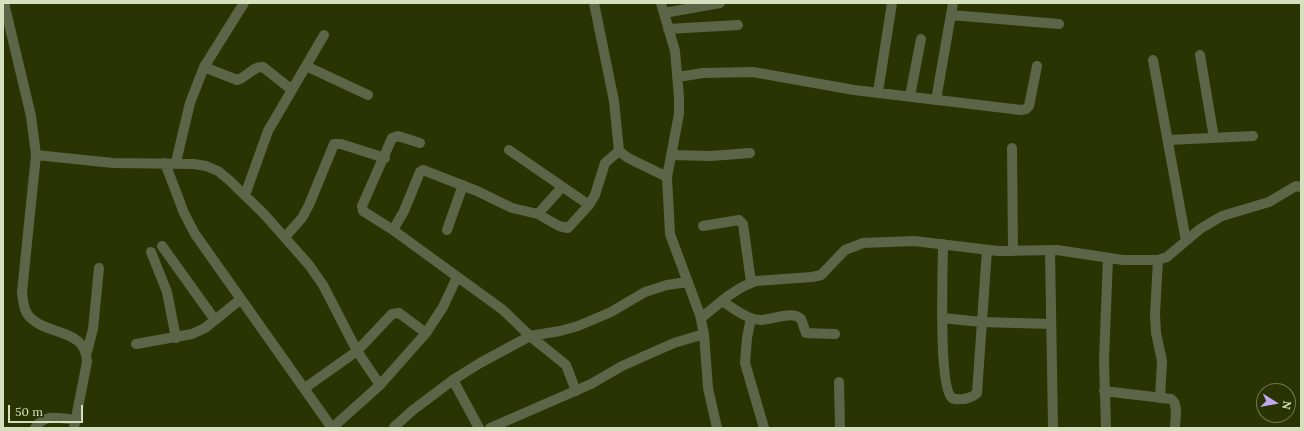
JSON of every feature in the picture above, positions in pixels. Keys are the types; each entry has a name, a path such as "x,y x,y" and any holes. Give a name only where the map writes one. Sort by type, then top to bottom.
{"street":[{"path":"4,3 31,116 36,155 22,292 24,305 28,315 38,322 77,340 84,345 87,352"},
{"path":"176,162 190,102 204,67 244,3"},
{"path":"594,3 614,101 619,151 628,158 667,177"},
{"path":"716,428 708,388 704,334 701,318 670,234 667,177 679,114 678,77 675,51 663,8 720,3"},
{"path":"878,92 892,3"},
{"path":"936,100 953,3"},
{"path":"951,15 1060,24"},
{"path":"668,29 738,25"},
{"path":"245,195 268,131 324,35"},
{"path":"910,96 921,38"},
{"path":"1200,55 1214,138"},
{"path":"1153,60 1186,241"},
{"path":"306,66 368,95"},
{"path":"678,77 703,73 753,72 936,100 999,108 1026,109 1029,106 1037,66"},
{"path":"204,67 237,80 242,79 257,67 263,67 292,90"},
{"path":"420,143 395,136 362,209 503,310 530,336 566,365 576,391"},
{"path":"1168,140 1253,136"},
{"path":"285,237 302,218 309,205 334,144 341,144 385,158"},
{"path":"1012,148 1013,250"},
{"path":"509,150 590,205"},
{"path":"393,230 407,205 420,172 423,170 463,184 512,208 538,214 559,226 568,228 590,205 595,195 605,163 619,151"},
{"path":"672,155 712,156 750,153"},
{"path":"36,155 113,163 176,162 206,166 218,171 245,195 285,237 309,266 323,285 357,351 380,385"},
{"path":"165,163 184,213 195,234 332,428 380,385 426,333 440,312 457,277"},
{"path":"447,230 463,184"},
{"path":"701,318 722,301 752,282 779,278 812,277 822,275 845,250 863,243 914,241 987,250 1050,250 1108,258 1145,261 1158,260 1167,257 1200,229 1222,216 1269,202 1296,186 1301,187"},
{"path":"538,214 562,187"},
{"path":"703,226 733,220 739,220 743,224 752,282"},
{"path":"943,244 945,373 948,393 956,400 974,396 977,393 987,250"},
{"path":"162,246 215,320"},
{"path":"1050,250 1053,428"},
{"path":"152,252 167,292 176,338"},
{"path":"1106,428 1104,391 1108,258"},
{"path":"1158,260 1155,314 1156,333 1162,361 1160,398"},
{"path":"35,428 40,421 46,418 75,424 87,362 87,352 93,329 99,268"},
{"path":"394,427 413,410 453,380 480,363 530,336 560,332 578,326 612,312 645,292 667,285 688,282"},
{"path":"136,344 192,334 215,320 241,299"},
{"path":"722,301 752,318 761,320 794,315 801,319 804,331 806,333 835,334"},
{"path":"305,388 357,351 392,314 395,313 403,316 426,333"},
{"path":"752,318 747,338 745,363 764,428"},
{"path":"943,318 981,322 1051,324"},
{"path":"490,428 576,391 629,363 674,343 704,334"},
{"path":"453,380 480,428"},
{"path":"839,382 840,428"},
{"path":"1104,391 1171,399 1174,401 1176,407 1175,428"},
{"path":"511,418 514,428"}]}
